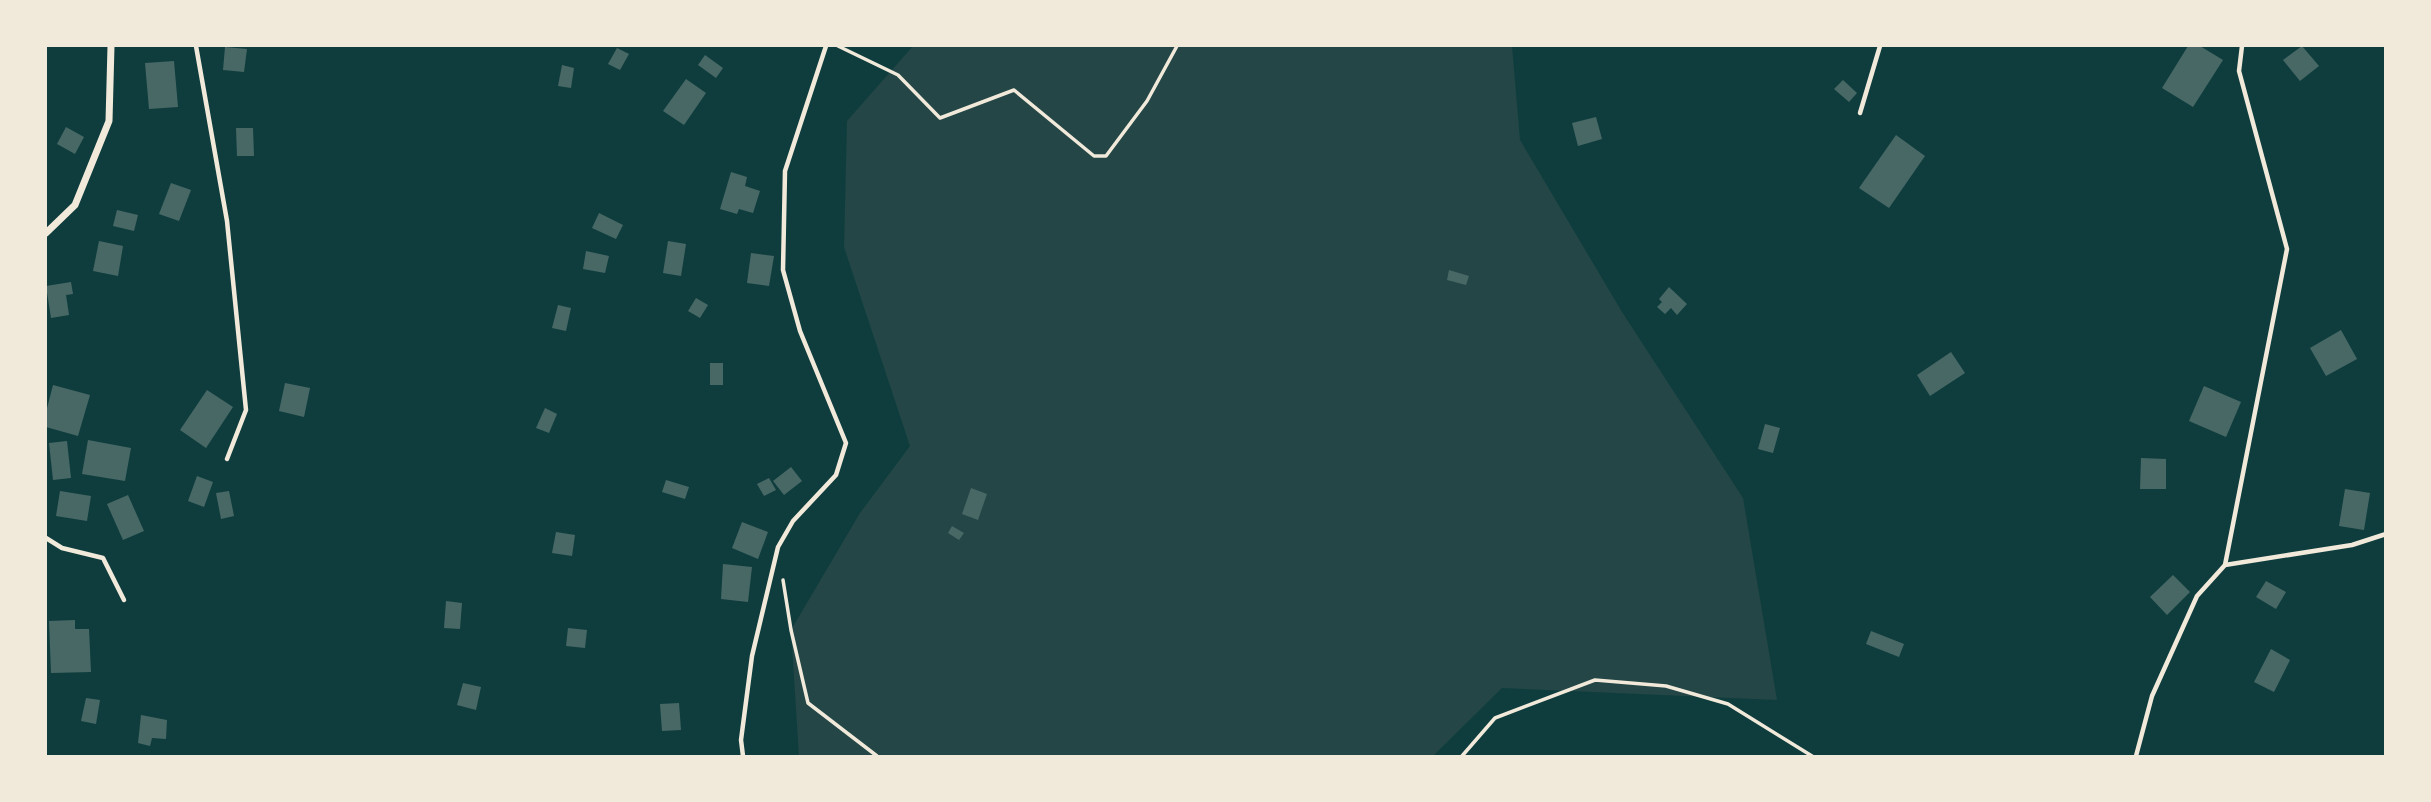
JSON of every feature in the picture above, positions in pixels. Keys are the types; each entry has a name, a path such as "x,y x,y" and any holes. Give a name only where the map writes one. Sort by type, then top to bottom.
{"street":[{"path":"46,233 75,205 109,121 111,46"}],"lane":[{"path":"196,46 227,221 246,410 227,459"},
{"path":"743,757 741,740 752,656 778,547 793,521 836,475 846,443 800,331 783,270 785,171 826,46"},
{"path":"1860,113 1880,46"},
{"path":"2136,757 2152,696 2197,596 2225,565 2287,249 2239,71 2242,46"},
{"path":"2225,565 2352,545 2385,534"},
{"path":"46,538 62,548 103,558 124,600"}],"path":[{"path":"838,46 898,75 940,118 1014,90 1094,156 1106,156 1147,101 1177,46"},
{"path":"778,547 788,618 808,703 877,757"},
{"path":"1462,757 1495,718 1595,680 1667,686 1728,704 1812,757"}],"shaded area":[{"path":"913,46 1512,46 1520,140 1622,312 1743,498 1777,700 1502,688 1433,756 799,756 791,630 860,513 910,446 844,247 847,121"}],"building":[{"path":"2188,46 2200,46 2223,60 2193,107 2162,88"},
{"path":"2302,46 2319,66 2300,81 2283,60"},
{"path":"225,47 247,49 244,72 223,70"},
{"path":"617,48 629,54 620,70 608,64"},
{"path":"705,55 723,68 716,78 698,65"},
{"path":"174,61 178,107 149,109 145,63"},
{"path":"562,65 574,68 571,88 558,86"},
{"path":"686,79 706,93 684,125 663,111"},
{"path":"1843,80 1857,93 1849,102 1834,89"},
{"path":"1596,117 1602,139 1578,146 1572,123"},
{"path":"66,127 84,137 75,154 57,144"},
{"path":"236,128 253,128 254,156 237,156"},
{"path":"1896,135 1925,156 1889,208 1859,188"},
{"path":"731,172 747,177 745,186 760,191 753,213 739,209 737,214 720,209"},
{"path":"171,183 191,190 179,221 159,214"},
{"path":"117,210 138,215 134,231 113,226"},
{"path":"599,213 623,225 616,239 592,228"},
{"path":"99,241 123,246 118,276 93,271"},
{"path":"668,241 686,244 681,276 663,273"},
{"path":"586,251 609,256 605,273 583,269"},
{"path":"751,253 774,256 769,286 747,283"},
{"path":"1449,270 1469,276 1466,285 1447,280"},
{"path":"71,282 73,294 66,295 69,315 51,318 46,286"},
{"path":"1669,287 1687,304 1677,315 1671,308 1665,314 1657,307 1662,302 1659,299"},
{"path":"696,298 708,305 700,318 688,311"},
{"path":"558,305 571,308 566,331 552,328"},
{"path":"2341,330 2357,359 2326,376 2310,348"},
{"path":"1951,352 1965,373 1930,396 1917,375"},
{"path":"710,363 723,363 723,385 710,385"},
{"path":"285,383 310,388 304,417 279,411"},
{"path":"53,385 90,395 78,436 46,427 46,412"},
{"path":"2204,386 2241,402 2226,437 2189,421"},
{"path":"207,390 233,407 206,448 180,430"},
{"path":"545,408 557,414 549,433 536,428"},
{"path":"1765,424 1780,428 1773,453 1758,449"},
{"path":"88,440 131,448 125,481 82,474"},
{"path":"67,441 71,478 53,480 49,443"},
{"path":"2141,458 2166,459 2166,489 2140,489"},
{"path":"791,467 802,481 784,495 773,481"},
{"path":"197,476 213,482 204,507 188,501"},
{"path":"769,478 776,490 764,496 757,484"},
{"path":"666,480 689,487 685,499 662,492"},
{"path":"971,488 987,494 978,520 962,514"},
{"path":"2345,489 2370,493 2364,530 2339,526"},
{"path":"60,491 91,496 87,521 56,516"},
{"path":"229,491 234,516 221,519 216,493"},
{"path":"128,495 144,531 123,540 107,504"},
{"path":"742,522 768,532 758,559 732,548"},
{"path":"952,526 964,533 959,540 948,533"},
{"path":"556,532 575,535 572,556 552,553"},
{"path":"723,564 752,567 748,602 721,599"},
{"path":"2173,575 2190,592 2167,615 2150,597"},
{"path":"2266,581 2286,592 2276,609 2256,597"},
{"path":"446,601 462,603 460,629 444,628"},
{"path":"75,620 75,629 89,629 91,672 51,673 49,621"},
{"path":"568,628 587,630 585,648 566,646"},
{"path":"1871,631 1904,644 1899,657 1866,644"},
{"path":"2271,649 2290,660 2274,692 2254,682"},
{"path":"463,683 481,687 476,710 457,705"},
{"path":"86,698 100,700 96,724 81,721"},
{"path":"679,703 681,730 662,731 660,704"},
{"path":"141,715 167,720 166,739 152,738 150,746 138,743"}]}
